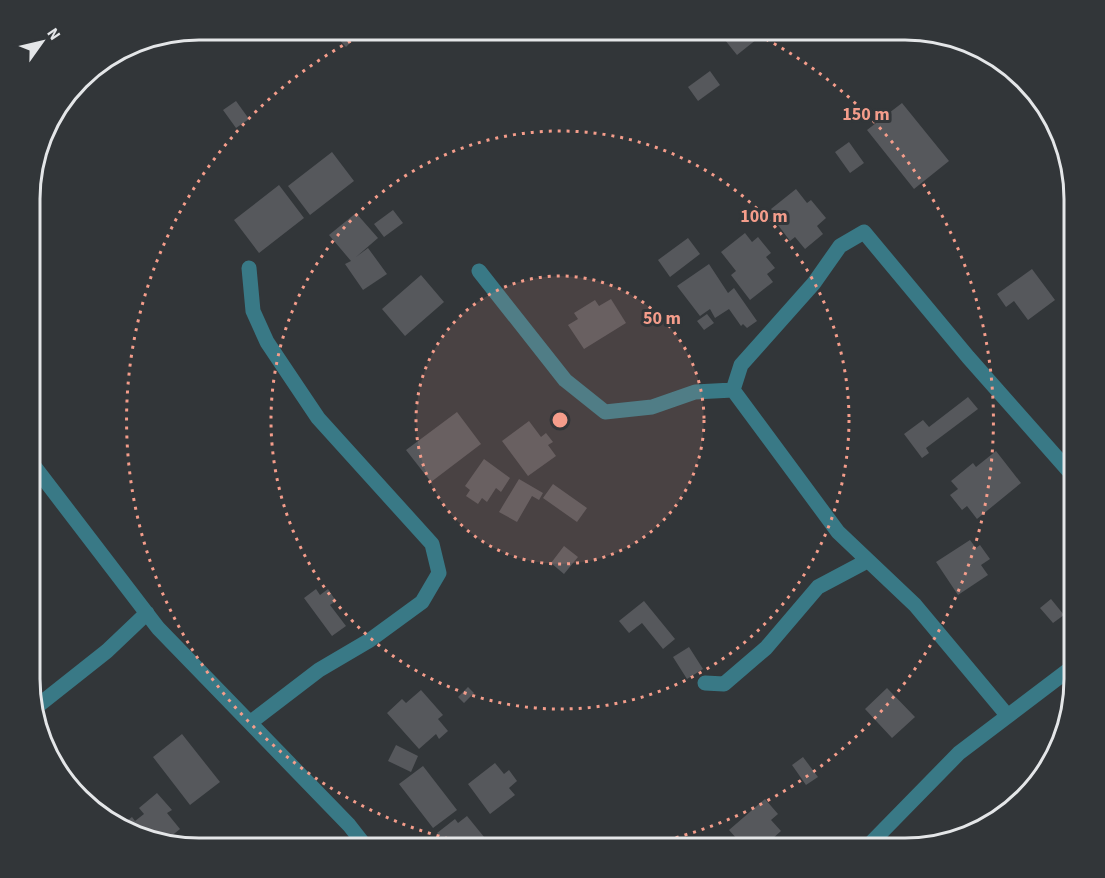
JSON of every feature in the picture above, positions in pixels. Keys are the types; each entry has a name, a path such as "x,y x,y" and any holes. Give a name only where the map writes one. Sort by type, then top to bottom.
{"street":[{"path":"733,390 741,365 814,284 840,246 864,232 968,357 1064,466"},
{"path":"249,268 253,311 267,342 318,418 432,544 438,573 422,602 370,640 319,670 251,722"},
{"path":"479,270 565,380 605,412 652,407 695,392 733,390"},
{"path":"733,390 838,532 915,605 1007,715"},
{"path":"41,474 147,613 359,837"},
{"path":"705,682 724,684 766,648 818,587 867,561"},
{"path":"43,702 107,651 147,613"},
{"path":"876,838 959,753 1064,673"}],"building":[{"path":"340,40 353,40 346,47"},
{"path":"726,41 755,41 737,55"},
{"path":"710,71 720,85 698,101 688,87"},
{"path":"236,101 249,119 236,128 223,110"},
{"path":"902,103 949,161 914,189 867,130"},
{"path":"849,142 864,163 850,173 835,152"},
{"path":"332,152 354,181 310,215 288,186"},
{"path":"279,185 304,218 259,253 234,220"},
{"path":"796,189 807,203 811,200 826,218 817,226 823,234 805,249 795,237 790,241 778,225 782,223 771,209"},
{"path":"393,210 403,223 384,237 374,224"},
{"path":"356,213 378,238 356,257 368,248 387,274 363,290 345,264 351,261 329,235"},
{"path":"745,233 752,242 758,237 771,253 766,257 775,268 767,274 773,282 750,300 731,275 736,271 721,252"},
{"path":"688,238 700,254 670,277 658,260"},
{"path":"709,264 728,293 734,288 757,321 747,328 743,324 741,326 729,309 715,318 710,309 700,316 677,286"},
{"path":"1032,269 1055,300 1028,320 1014,301 1006,307 997,294"},
{"path":"421,275 444,302 405,336 382,309"},
{"path":"611,299 626,323 584,349 568,325 578,319 574,313 595,300 599,306"},
{"path":"707,314 714,323 704,330 697,321"},
{"path":"968,397 978,409 926,448 929,453 922,458 904,434 923,420 929,427"},
{"path":"457,412 481,444 431,482 406,450"},
{"path":"529,421 541,437 546,433 553,442 548,445 556,456 528,476 502,441"},
{"path":"996,451 1021,483 977,519 967,506 962,510 950,495 958,489 951,481 973,463 976,467"},
{"path":"484,459 510,478 501,492 496,488 487,502 482,498 478,504 466,496 470,490 465,486"},
{"path":"519,479 543,493 539,500 532,496 517,522 499,512"},
{"path":"553,484 587,508 577,522 543,498"},
{"path":"970,540 976,548 980,545 990,559 981,565 988,575 958,595 936,562"},
{"path":"564,546 578,557 564,574 551,563"},
{"path":"316,589 320,595 328,589 336,601 330,605 346,626 332,636 304,598"},
{"path":"1051,599 1064,615 1053,623 1040,608"},
{"path":"644,601 675,639 663,649 642,623 629,633 619,621"},
{"path":"689,647 703,669 687,679 673,657"},
{"path":"468,687 474,693 464,703 458,697"},
{"path":"887,688 915,717 892,738 865,709"},
{"path":"421,690 443,715 438,719 448,731 439,739 436,734 419,749 387,713 402,699 406,703"},
{"path":"182,734 220,782 190,805 153,757"},
{"path":"396,745 418,756 411,772 388,761"},
{"path":"803,757 818,777 806,785 792,765"},
{"path":"495,763 504,774 509,770 517,781 509,788 515,795 490,814 468,784"},
{"path":"423,766 457,810 433,828 399,784"},
{"path":"157,793 172,810 167,813 180,829 173,835 128,820 132,817 135,821 144,814 139,808"},
{"path":"765,799 778,814 771,820 781,831 773,838 736,838 729,830"},
{"path":"467,816 484,837 440,837 437,833 455,819 458,823"}]}
